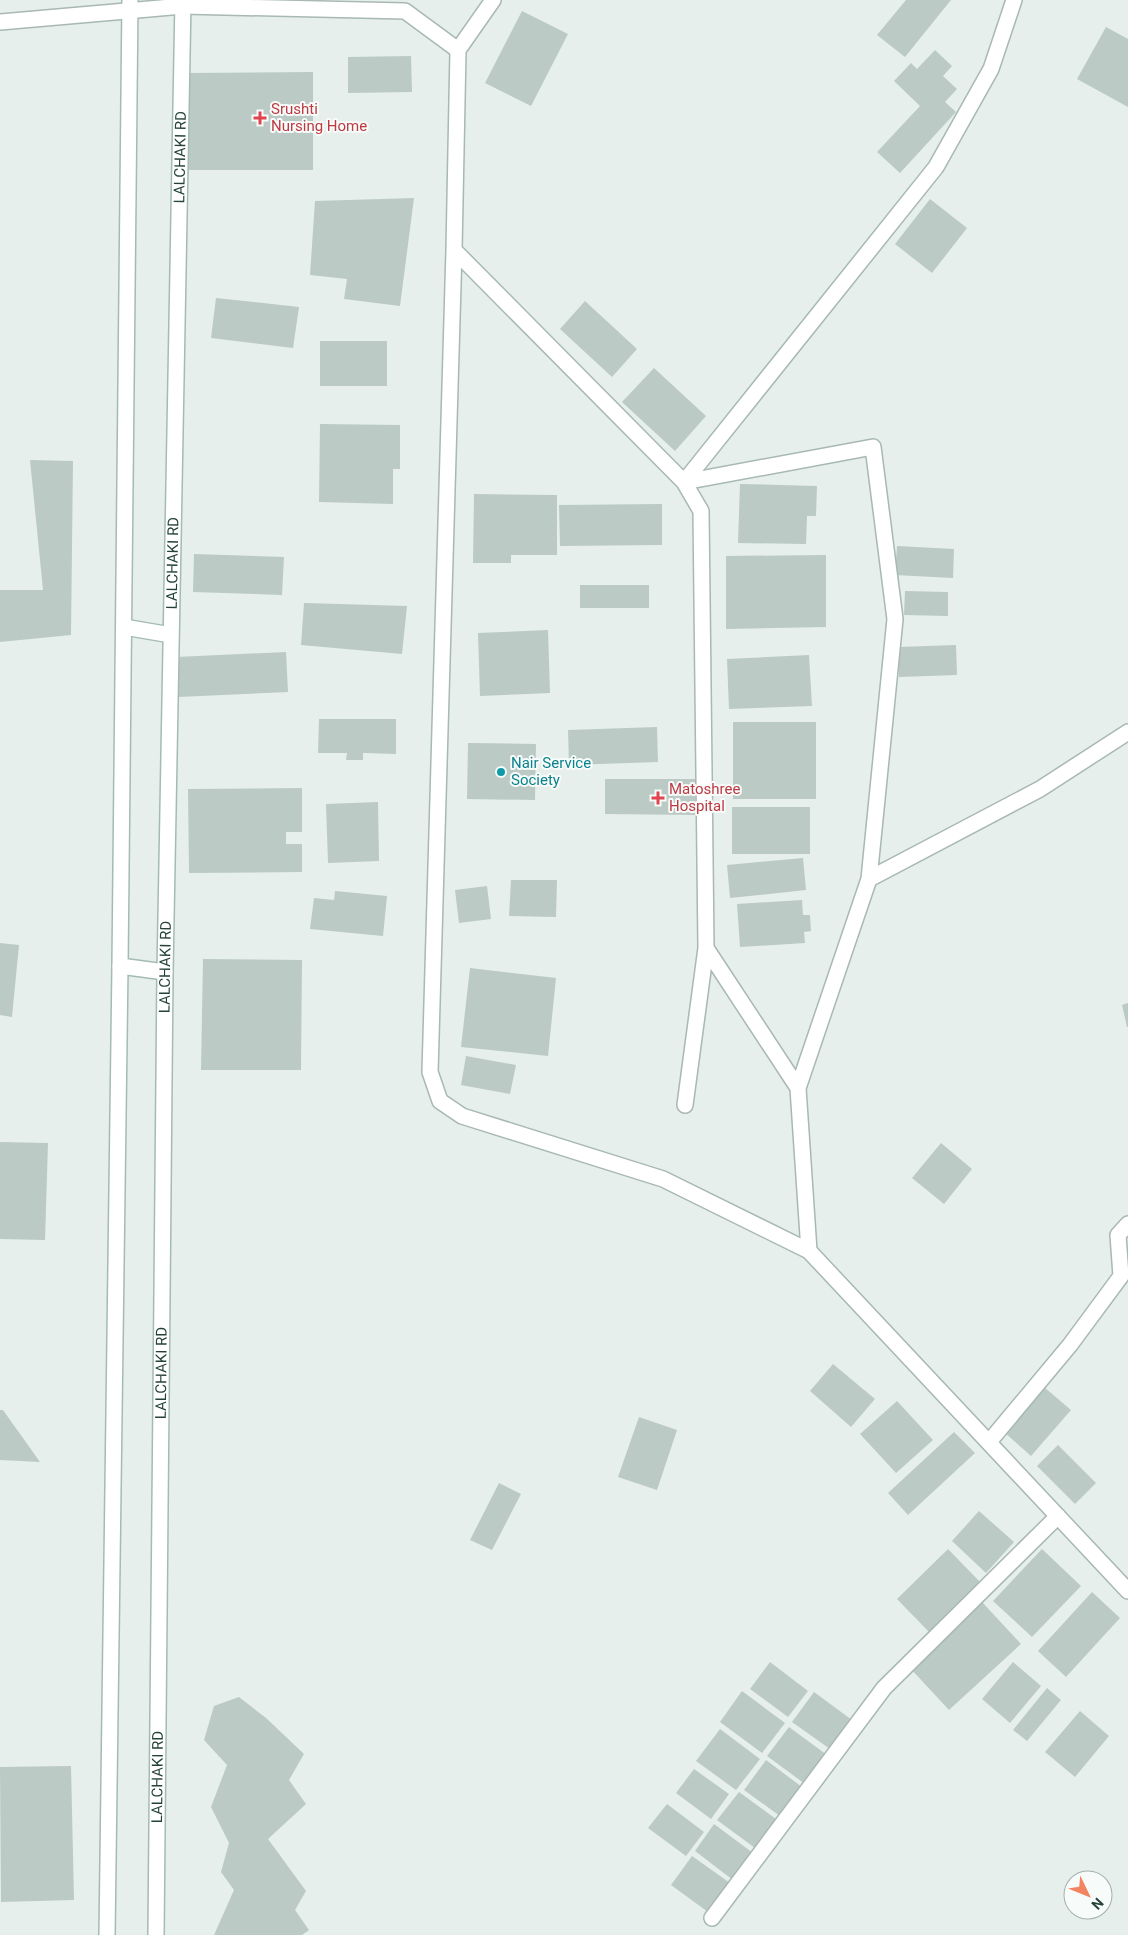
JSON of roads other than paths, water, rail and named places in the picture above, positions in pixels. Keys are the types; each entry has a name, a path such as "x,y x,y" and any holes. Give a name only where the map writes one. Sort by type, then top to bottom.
{"street":[{"path":"493,0 458,50 430,1072 440,1101 462,1116 662,1179 809,1251 1128,1591"},
{"path":"684,482 936,167 991,69 1014,0"},
{"path":"0,22 130,6 183,3 405,11 458,50"},
{"name":"LALCHAKI RD","path":"156,1935 165,972 183,3"},
{"path":"107,1935 130,6"},
{"path":"454,250 684,482 700,511 706,948 685,1105"},
{"path":"684,482 873,447 895,619 870,879 798,1088 809,1251"},
{"path":"124,627 171,635"},
{"path":"870,879 1040,789 1128,732"},
{"path":"706,948 798,1088"},
{"path":"120,966 165,972"},
{"path":"988,1442 1070,1345 1121,1276 1118,1235 1128,1224"},
{"path":"712,1918 884,1688 1058,1516"}],"place":[{"name":"Srushti Nursing Home","path":"260,118"},
{"name":"Nair Service Society","path":"501,772"},
{"name":"Matoshree Hospital","path":"658,798"}]}
